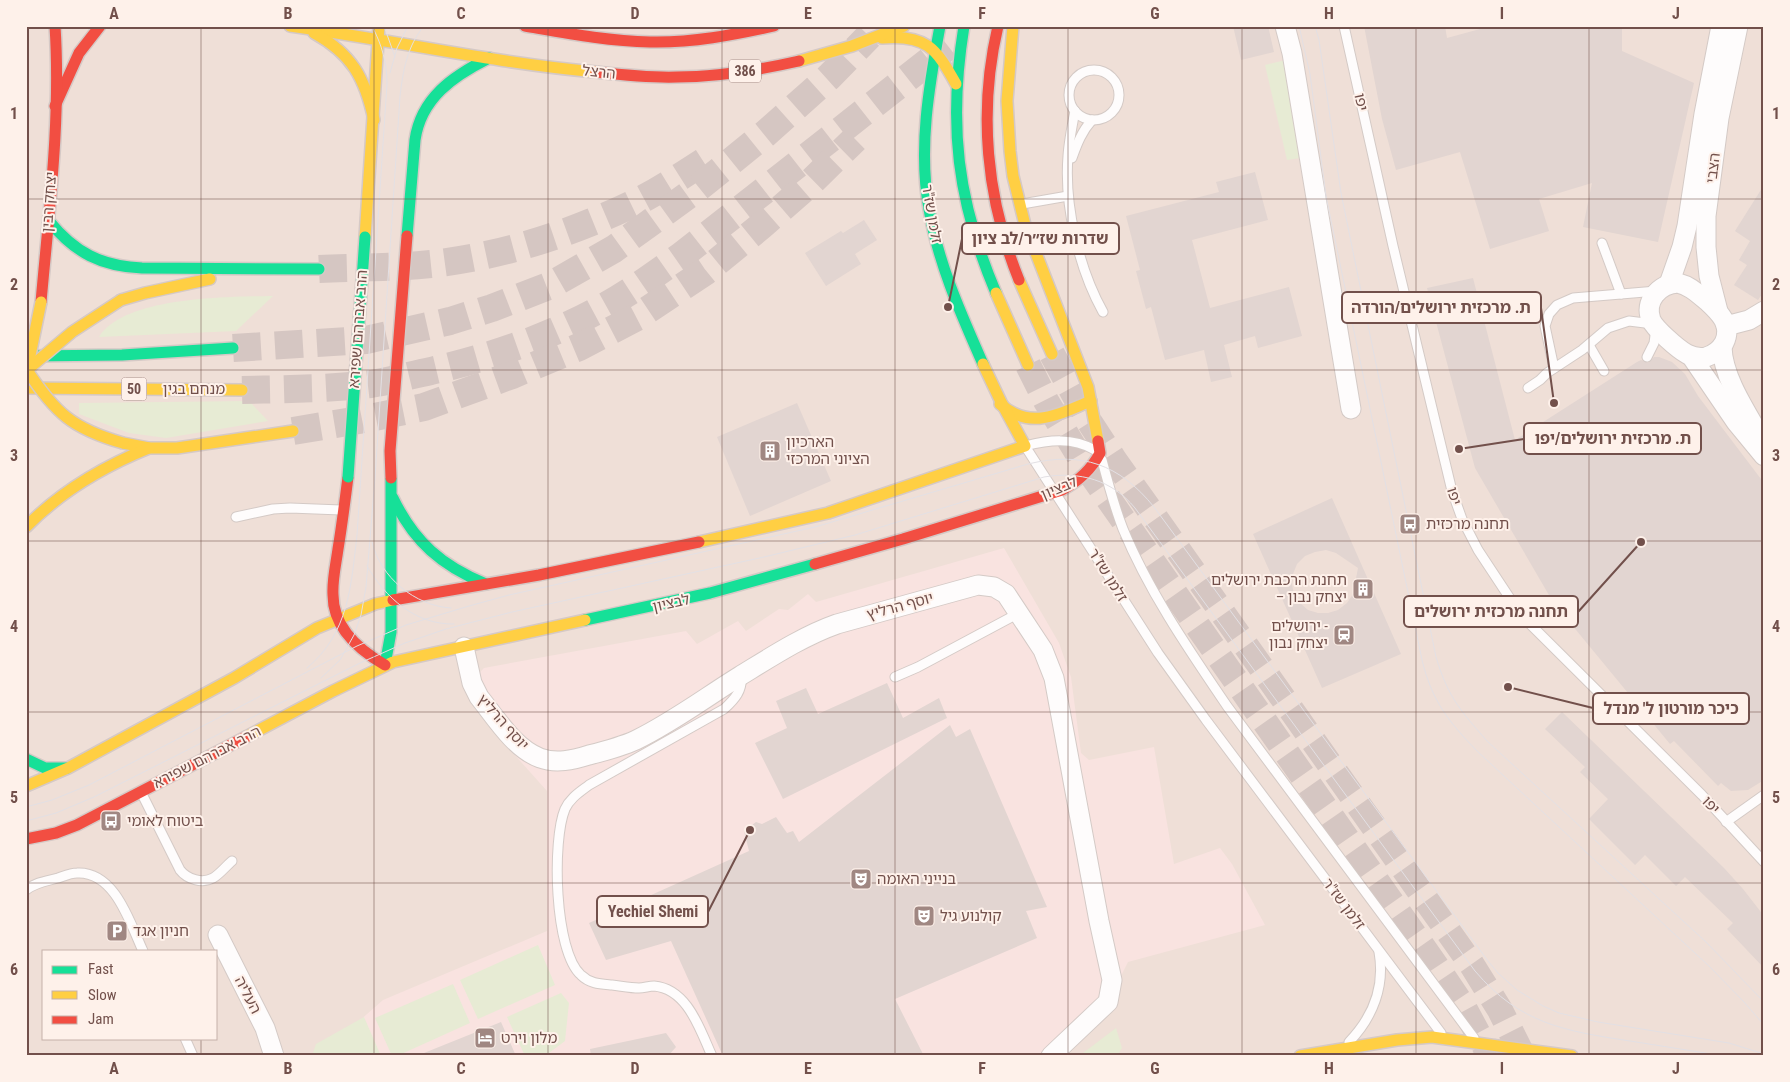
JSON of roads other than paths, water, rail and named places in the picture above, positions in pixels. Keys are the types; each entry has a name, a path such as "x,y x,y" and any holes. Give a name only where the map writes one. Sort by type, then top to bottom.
{"main road":[{"name":"יצחק רבין","path":"26,371 41,302 49,222 57,48 55,26"},
{"path":"55,106 78,56 89,38 100,26"},
{"name":"הרב אברהם שפירא","path":"379,26 348,477 332,598 338,618 358,646 371,658 385,665"},
{"path":"525,26 575,34 667,42 710,39 774,26"},
{"name":"הרצל","path":"295,27 378,38 541,66 606,73 690,77 740,72 834,53 873,40 904,26"},
{"name":"זלמן שז\"ר","path":"940,26 927,99 924,142 926,189 932,222 945,271 1000,404 1025,446"},
{"path":"964,26 956,84 955,130 956,150 964,195 972,229 983,260 1028,366"},
{"path":"998,26 991,48 986,110 992,184 1007,248 1052,354"},
{"name":"זלמן שז\"ר","path":"1013,26 1007,84 1008,124 1012,166 1019,204 1038,259 1083,373 1091,401 1100,453"},
{"path":"295,27 325,39 345,54 363,81 374,120"},
{"path":"873,40 897,36 917,38 936,51 956,84"},
{"path":"385,665 391,632 392,599 390,451 416,135 423,113 446,84 467,69 488,58"},
{"path":"49,222 67,241 91,258 106,263 148,268 319,269"},
{"path":"258,269 144,293 121,300 78,326 26,371 41,394 59,414 92,434 123,443 150,448 177,448 293,431"},
{"path":"26,326 41,302"},
{"path":"26,356 122,355 233,348"},
{"name":"מנחם בגין","path":"26,388 242,390"},
{"path":"1000,404 1013,416 1030,420 1091,401"},
{"path":"26,786 68,768 234,678 299,638 338,618 392,599 486,584 661,551 828,513 1025,446"},
{"path":"26,527 57,498 90,475 150,448"},
{"name":"לבציון","path":"385,665 710,593 903,539 1054,493 1073,485 1085,476 1096,463 1100,453"},
{"path":"392,495 408,526 429,551 458,572 486,584"},
{"name":"הרב אברהם שפירא","path":"26,839 56,833 77,825 385,665"},
{"path":"26,759 45,768 68,768"},
{"path":"1300,1056 1407,1038 1445,1038 1572,1056"},
{"name":"זלמן שז\"ר","path":"1477,1042 1487,1056"}],"street":[{"path":"1285,26 1294,60 1351,409"},
{"name":"הצבי","path":"1663,287 1682,247 1687,226 1704,114 1722,26"},
{"name":"הצבי","path":"1722,319 1709,276 1706,247 1706,216 1719,118 1738,26"},
{"path":"1691,356 1700,358 1708,356 1716,353 1722,346 1726,339 1722,319 1690,288 1678,283 1663,287 1652,298 1650,307 1650,316 1655,326 1674,344 1691,356 1736,422 1764,456"},
{"path":"1722,319 1749,320 1764,311"},
{"path":"1722,346 1722,358 1729,379 1764,443"},
{"name":"יוסף הרליץ","path":"464,647 472,683 479,697 523,747 537,757 552,761 576,759 637,740 682,714 741,675 820,630 978,585 994,587 1006,594 1043,650 1054,678 1099,921 1112,980 1108,1002 1051,1056"},
{"name":"העליה","path":"218,935 265,1028 274,1056"}],"lane":[{"name":"יפו","path":"1344,26 1441,450 1462,519 1492,572 1529,623 1764,862"},
{"path":"1097,70 1104,72 1116,83 1119,90 1119,98 1117,106 1107,117 1092,120 1080,116 1075,111 1070,99 1070,92 1076,78 1089,71 1097,70"},
{"path":"1075,111 1068,157 1068,196 1085,271 1093,295 1102,312"},
{"path":"1068,176 1078,141 1092,120"},
{"path":"1019,204 1068,196"},
{"path":"1602,243 1621,294"},
{"path":"1554,368 1545,326 1546,319 1557,305 1572,298 1621,294 1663,287"},
{"path":"1528,388 1608,328 1620,323 1638,321 1655,326 1654,343 1647,357 1664,346 1674,344"},
{"path":"1589,344 1604,371"},
{"path":"1025,446 1047,441 1065,441 1082,444 1100,453"},
{"name":"זלמן שז\"ר","path":"1025,446 1158,653 1211,727 1454,1050"},
{"name":"זלמן שז\"ר","path":"1100,453 1126,536 1157,596 1193,656 1227,706 1477,1042"},
{"path":"236,517 273,509 344,510"},
{"path":"894,677 918,667 1019,612"},
{"path":"712,1056 696,1021 683,1001 671,992 654,986 638,988 593,983 580,975 565,944 560,922 558,875 560,832 566,806 574,796 589,785 724,709 740,691 741,675"},
{"path":"141,791 180,870 185,876 204,881 213,878 232,861"},
{"path":"1726,822 1764,795"},
{"path":"26,890 33,884 77,872 91,874 114,890 143,950"},
{"path":"1343,1049 1363,1026 1375,1004 1381,972 1378,949"},
{"path":"185,1040 193,1056"}],"tunnel":[{"path":"233,348 366,340 450,321 492,308 551,285 614,249 698,188 765,134 829,77 869,36"},
{"path":"242,390 339,387 386,381 453,366 497,353 582,319 622,296 681,256 948,46"},
{"path":"293,431 424,407 512,375 579,347 637,317 706,271 807,186 855,139"},
{"path":"319,269 425,265 487,255 533,243 578,227 634,203 669,184 714,155"},
{"path":"1052,354 1087,418 1115,461 1472,965 1500,1010 1523,1056"},
{"path":"1028,365 1046,401 1084,464 1436,966 1464,1008 1490,1056"}],"tram line":[{"path":"307,668 332,640 340,624 350,590 357,535 387,84 383,54 372,26"},
{"path":"384,26 395,57"},
{"path":"390,73 397,48 408,26"},
{"path":"321,678 340,660 354,635 361,615 366,587 400,96 404,68 410,50 424,26"},
{"path":"1299,26 1310,74 1326,196 1422,660 1436,699 1449,720 1477,751 1710,967 1764,1025"},
{"path":"1315,26 1319,40 1341,193 1436,657 1445,683 1462,711 1487,741 1706,942 1764,1002"},
{"path":"26,807 52,800 89,785 357,646 406,625 509,595 815,527 1028,464 1047,460 1066,459 1082,461 1098,464 1113,471 1141,492 1154,507 1488,961 1517,990 1543,1006 1559,1013 1598,1022 1729,1043 1764,1054"},
{"path":"26,821 56,813 94,797 360,663 405,643 446,629 512,612 764,557 855,535 1044,477 1070,475 1106,484 1126,498 1135,508 1475,971 1492,989 1509,1003 1527,1014 1564,1028 1724,1056"},
{"path":"372,542 376,555 383,567 401,587 425,602 451,608"},
{"path":"367,566 383,588 403,607 426,620 454,624"}],"place":[{"name":"שדרות שז״ר/לב ציון","path":"948,307"},
{"name":"ת. מרכזית ירושלים/הורדה","path":"1554,403"},
{"name":"ת. מרכזית ירושלים/יפו","path":"1459,449"},
{"name":"הארכיון הציוני המרכזי","path":"770,451"},
{"name":"תחנה מרכזית","path":"1410,524"},
{"name":"תחנה מרכזית ירושלים","path":"1641,542"},
{"name":"תחנת הרכבת ירושלים – יצחק נבון","path":"1363,589"},
{"name":"ירושלים - יצחק נבון","path":"1344,635"},
{"name":"כיכר מורטון ל' מנדל","path":"1508,687"},
{"name":"ביטוח לאומי","path":"111,821"},
{"name":"Yechiel Shemi","path":"750,830"},
{"name":"בנייני האומה","path":"861,879"},
{"name":"קולנוע גיל","path":"924,916"},
{"name":"חניון אגד","path":"117,931"},
{"name":"מלון וירט","path":"485,1038"}]}
